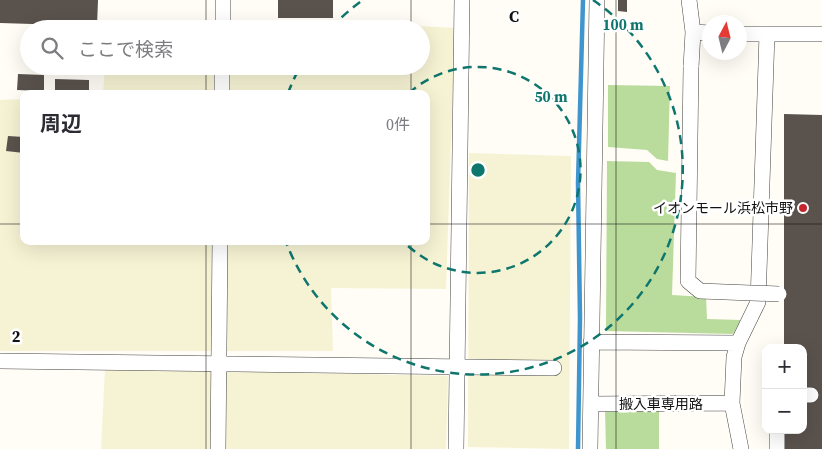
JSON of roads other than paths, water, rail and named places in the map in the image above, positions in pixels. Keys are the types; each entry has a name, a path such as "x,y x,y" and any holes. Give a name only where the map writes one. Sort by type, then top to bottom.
{"street":[{"path":"223,0 223,20"},
{"path":"456,449 462,0"},
{"path":"590,449 596,0"},
{"path":"689,0 693,32 688,281 700,291 779,294"},
{"path":"693,32 702,33"},
{"path":"747,34 822,34"},
{"path":"741,449 732,403 734,357 738,343 758,302 767,34"},
{"path":"222,75 222,90"},
{"path":"218,449 220,245"},
{"path":"591,342 738,343"},
{"path":"0,361 218,362 457,368 554,368"},
{"name":"搬入車専用路","path":"590,404 732,403"},
{"path":"777,434 777,449"}],"waterway":[{"path":"578,449 580,318 578,183 583,0"}],"place":[{"name":"イオンモール浜松市野","path":"803,208"}]}
